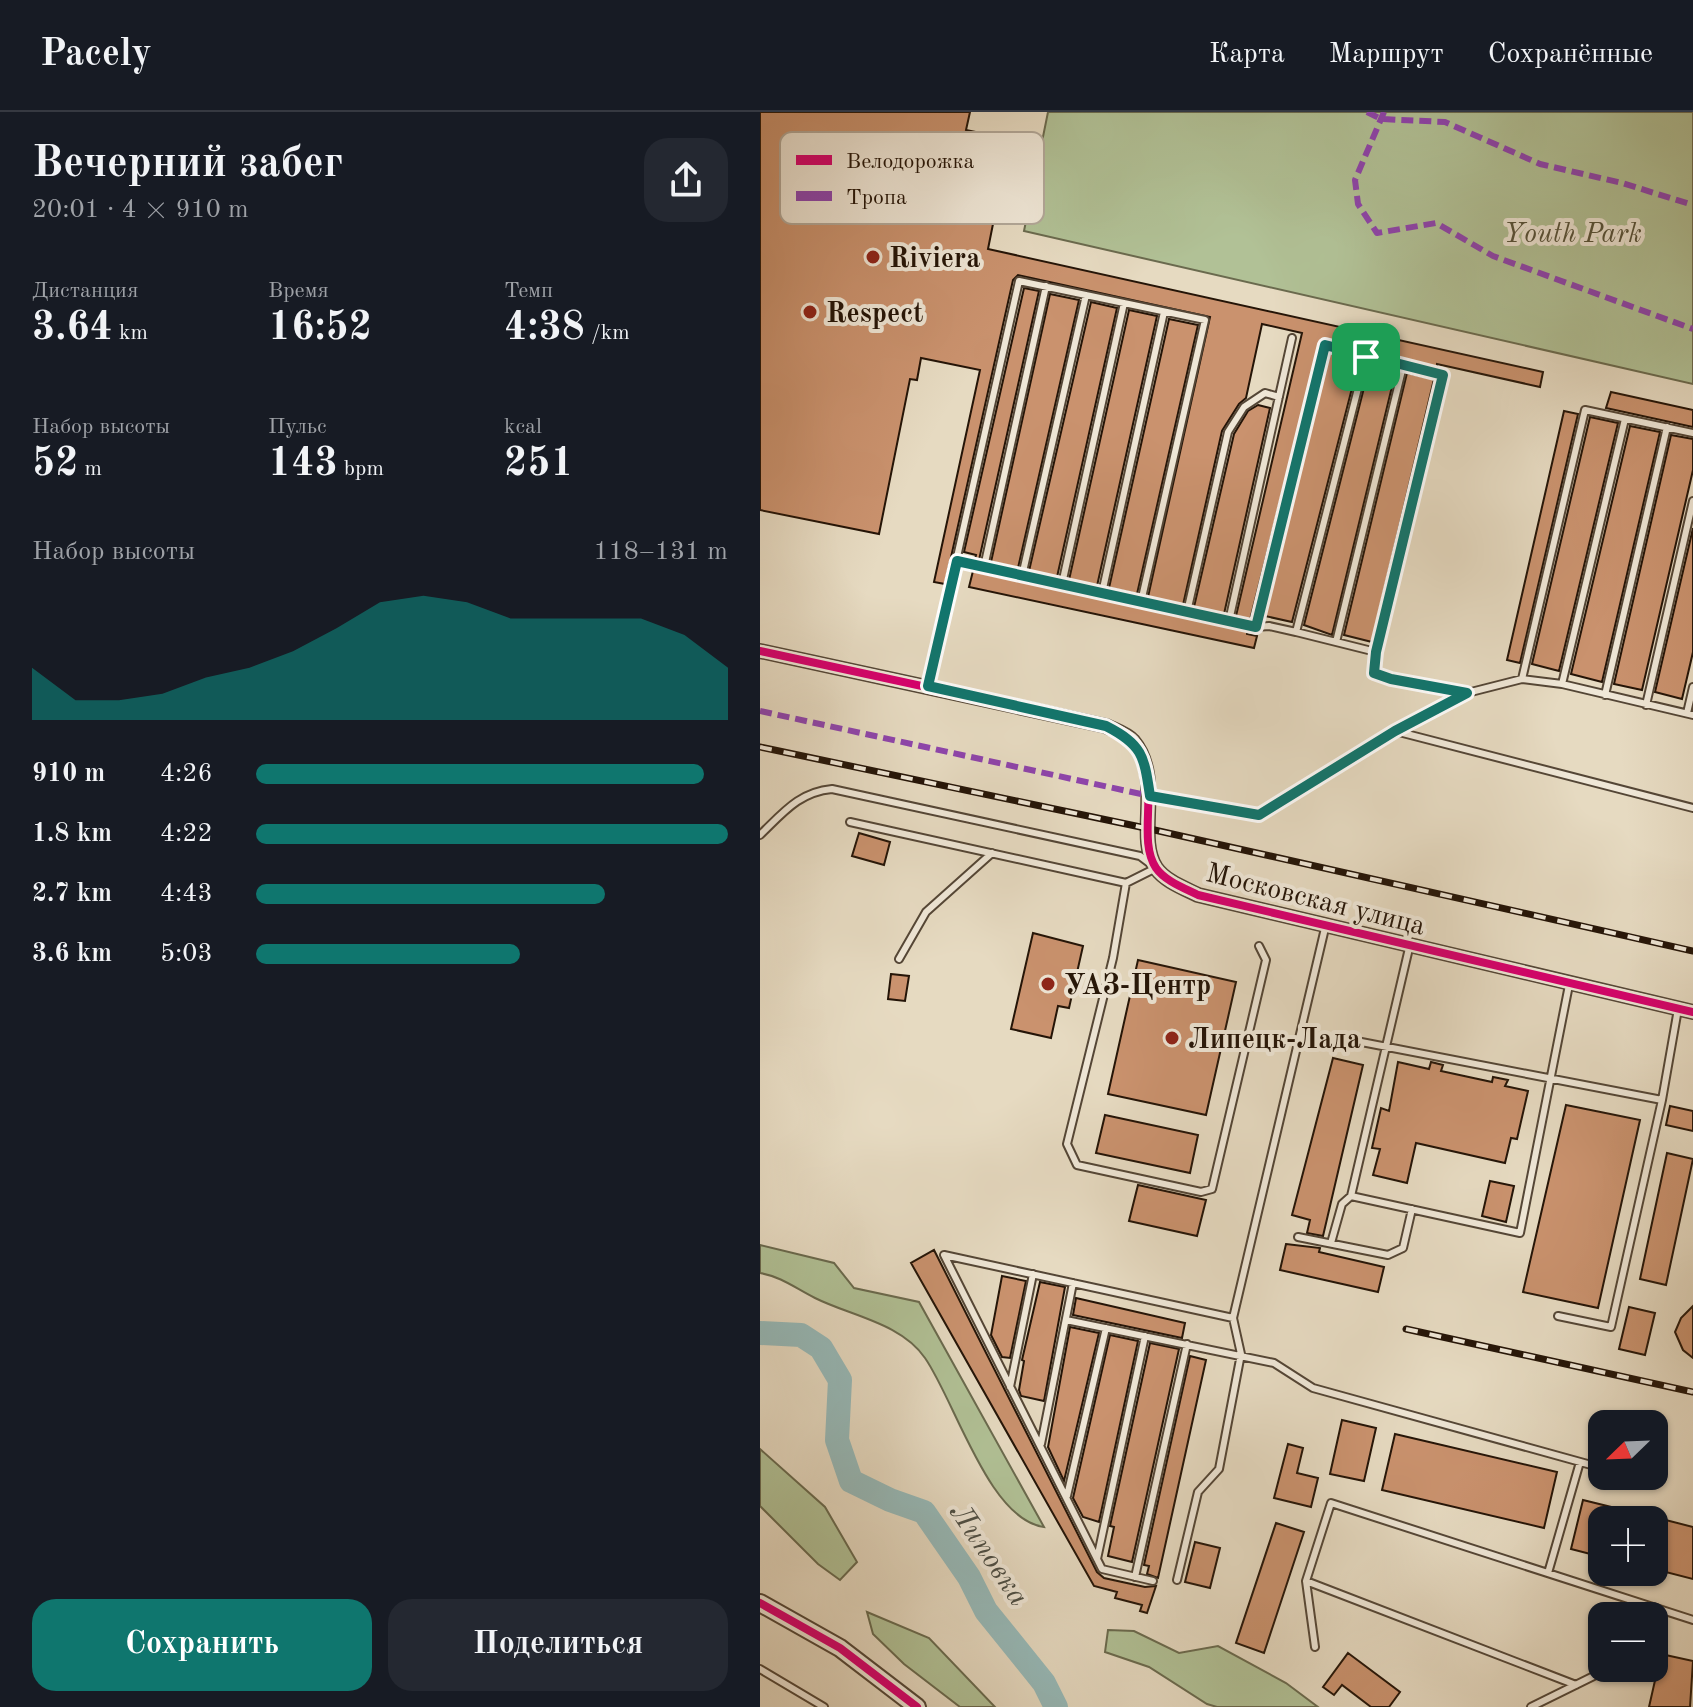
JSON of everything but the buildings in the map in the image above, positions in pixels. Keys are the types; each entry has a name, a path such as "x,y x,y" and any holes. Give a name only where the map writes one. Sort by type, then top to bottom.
{"street":[{"path":"760,651 1106,726 1132,740 1146,768 1150,796 1149,840 1156,868"},
{"name":"Московская улица","path":"1156,868 1172,882 1198,895 1693,1012"},
{"path":"760,1603 840,1648 917,1707"}],"lane":[{"path":"928,686 1019,281 1205,320 1141,602"},
{"path":"984,567 1046,286"},
{"path":"1022,576 1086,295"},
{"path":"1062,584 1124,303"},
{"path":"1102,593 1164,312"},
{"path":"1229,621 1292,338"},
{"path":"1256,627 1325,345 1443,375 1376,652 1374,673 1467,693"},
{"path":"1296,632 1366,357"},
{"path":"1336,642 1403,366"},
{"path":"1187,612 1228,432 1244,407 1265,393 1279,397"},
{"path":"1522,679 1585,410 1693,433"},
{"path":"1562,684 1625,419"},
{"path":"1605,695 1667,427"},
{"path":"1646,705 1693,501"},
{"path":"957,561 1256,627 1269,626 1376,652"},
{"path":"1150,796 1259,815 1395,731 1467,693 1522,679 1562,684 1690,714 1693,687"},
{"path":"1395,731 1693,808"},
{"path":"760,835 804,796 812,791 832,789 1140,856 1156,868 1126,883 850,822"},
{"path":"899,959 926,912 992,853"},
{"path":"1126,883 1113,958 1067,1144 1077,1165 1201,1192 1212,1189 1266,960 1259,946"},
{"path":"1177,1580 1198,1492 1219,1469 1241,1354 1233,1318 1326,924"},
{"path":"1331,1243 1342,1204 1351,1196 1410,944"},
{"path":"1351,1196 1520,1233 1569,985"},
{"path":"1558,1316 1611,1327 1662,1100 1678,1009"},
{"path":"1351,1040 1662,1100"},
{"path":"1298,1237 1388,1255 1403,1248 1412,1209"},
{"path":"1153,1581 1102,1569 944,1255 1233,1318"},
{"path":"1010,1387 1033,1274"},
{"path":"1041,1445 1073,1283"},
{"path":"1066,1320 1274,1363 1313,1388 1588,1464"},
{"path":"1066,1497 1106,1328"},
{"path":"1097,1559 1145,1336"},
{"path":"1135,1577 1187,1344"},
{"path":"1548,1573 1580,1462"},
{"path":"1315,1647 1306,1581 1331,1503 1637,1602"},
{"path":"1306,1581 1576,1685"},
{"path":"1668,1612 1693,1620"},
{"path":"760,1669 824,1707"},
{"path":"1531,1707 1588,1679"}],"green space":[{"name":"Youth Park","path":"1048,112 1693,112 1693,384 1024,231 1025,224 1044,224 1044,132"},
{"path":"760,1245 834,1263 854,1288 919,1302 1044,1527 1024,1519 1006,1504 990,1482 936,1377 915,1346 889,1328 760,1273"},
{"path":"760,1449 825,1507 857,1562 840,1580 818,1564 760,1506"},
{"path":"867,1612 929,1638 995,1707 960,1707 904,1664 873,1634"},
{"path":"1108,1630 1134,1631 1179,1653 1218,1646 1286,1683 1318,1707 1217,1707 1207,1704 1149,1667 1105,1652"}],"waterway":[{"name":"Липовка","path":"760,1333 801,1335 821,1348 840,1380 837,1440 851,1481 924,1512 969,1577 986,1611 1044,1683 1056,1707"}],"railway":[{"path":"760,747 1150,829 1693,951"},
{"path":"1406,1329 1693,1392"}],"marked path":[{"path":"1367,112 1381,119 1445,122 1540,164 1622,183 1693,205"},
{"path":"1384,112 1355,180 1358,204 1377,233 1436,223 1493,256 1693,329"},
{"path":"760,711 1150,796"}],"cycle path":[{"path":"760,651 1106,726 1124,734 1133,741 1147,772 1150,855 1160,873 1198,895 1693,1012"},
{"path":"760,1603 840,1648 917,1707"}],"place":[{"name":"Riviera","path":"873,257"},
{"name":"Respect","path":"810,312"},
{"name":"УАЗ-Центр","path":"1048,984"},
{"name":"Липецк-Лада","path":"1172,1038"}],"route":[{"path":"1325,345 1366,357 1443,375 1376,652 1374,673 1467,693 1434,708 1259,815 1150,796 1146,768 1132,740 1106,726 928,686 957,561 1256,627 1325,345"}]}
